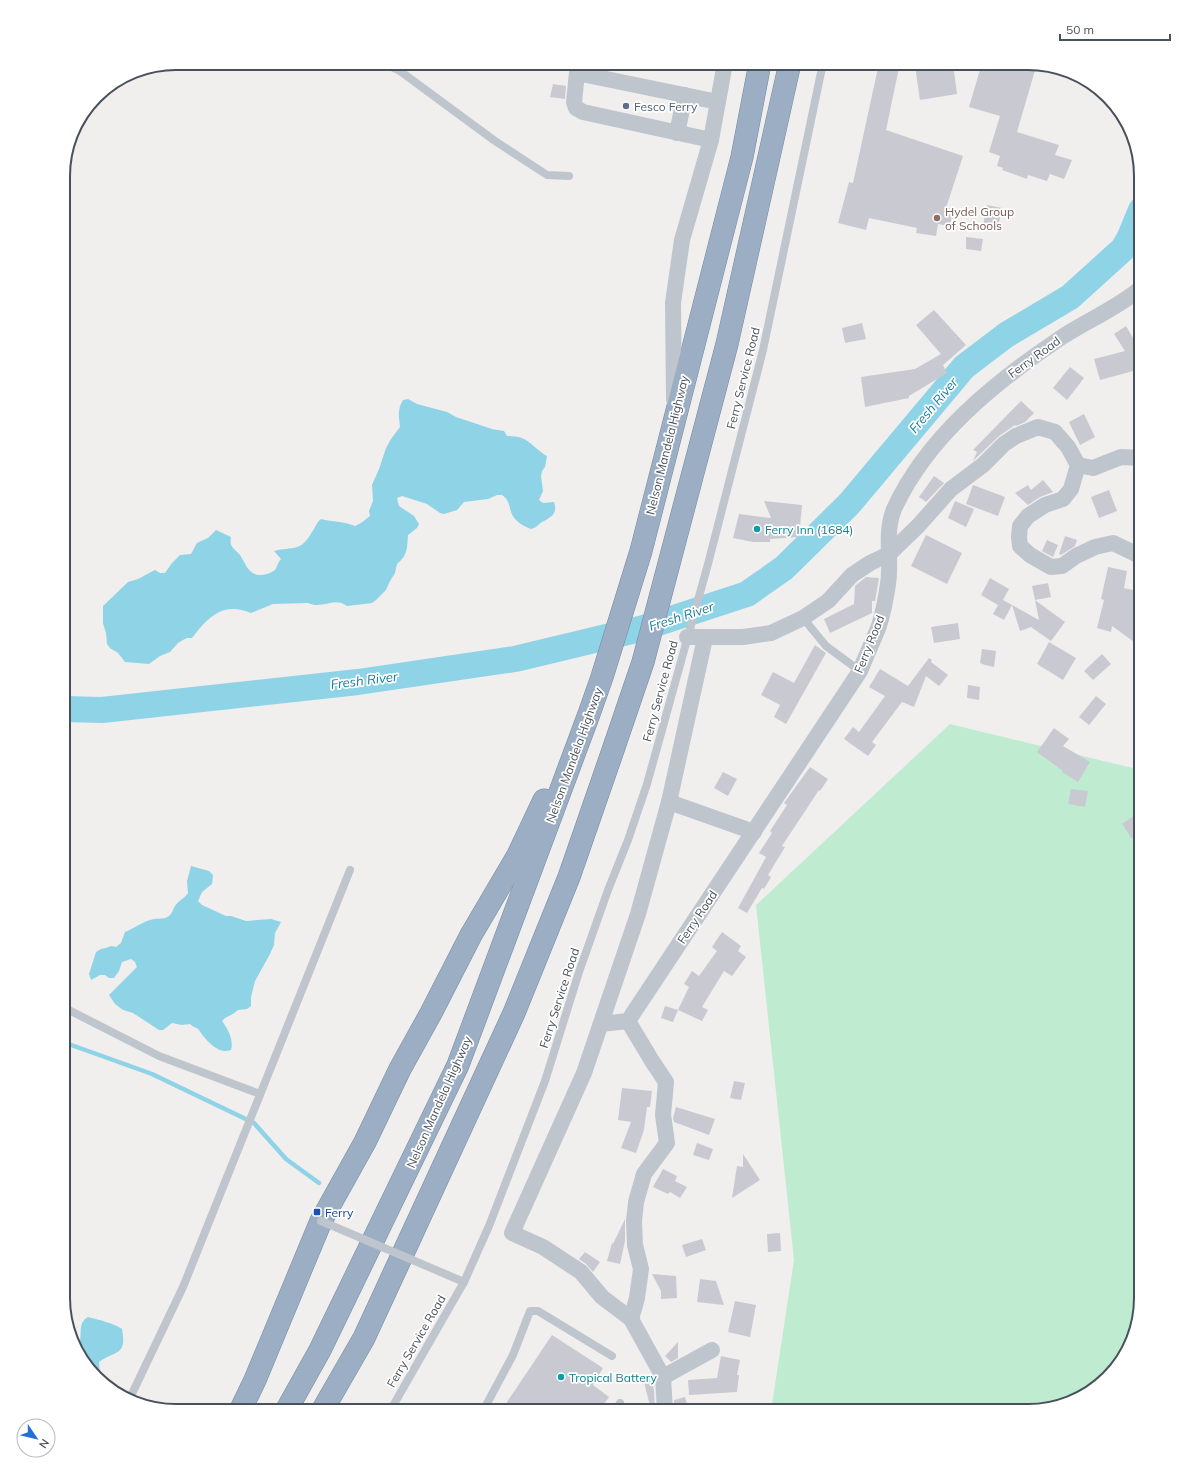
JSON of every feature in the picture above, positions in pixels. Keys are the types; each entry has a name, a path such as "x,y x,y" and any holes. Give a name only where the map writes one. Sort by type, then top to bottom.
{"highway":[{"name":"Nelson Mandela Highway","path":"290,1404 320,1350 458,1065 589,714 641,551 742,157 759,70"},
{"path":"326,1404 364,1338 514,1013 569,877 642,662 672,552 727,344 788,70"},
{"path":"243,1404 255,1380 321,1221 365,1142 400,1069 472,935 518,855 552,784 589,714"}],"street":[{"path":"578,70 574,102 576,108 583,112 711,140"},
{"path":"586,70 718,102"},
{"path":"674,420 674,303 682,240 711,140 724,70"},
{"path":"677,133 685,95"},
{"name":"Ferry Road","path":"628,1021 860,671 879,624 888,583 888,533 894,510 920,464 962,415 1003,380 1059,338 1127,300 1134,294"},
{"path":"687,637 744,637 771,633 803,618 828,601 852,575 870,563 889,554 918,526 951,489 983,466 1004,444 1016,436 1038,427 1055,432 1068,447 1078,464 1093,468 1121,457 1134,458"},
{"path":"1078,464 1071,489 1063,499 1045,505 1028,516 1020,526 1020,546 1030,555 1051,567 1062,566 1076,556 1095,547 1113,543 1134,553"},
{"path":"665,1404 663,1378 631,1319 602,1297 581,1272 543,1247 512,1233 584,1073 638,914 669,802 705,638"},
{"path":"669,802 754,832"},
{"path":"601,1024 628,1021 666,1082 663,1115 667,1143 644,1174 636,1202 634,1220 635,1245 641,1269 637,1298 631,1319"},
{"path":"663,1378 712,1350"}],"lane":[{"path":"398,70 495,141 547,176 569,176"},
{"name":"Ferry Service Road","path":"394,1404 464,1282 489,1226 545,1081 579,972 647,784 708,564 763,350 822,70"},
{"path":"803,618 826,646 860,671"},
{"path":"132,1394 183,1287 350,870"},
{"path":"70,1011 159,1056 260,1094"},
{"path":"321,1221 464,1282"},
{"path":"487,1404 513,1355 530,1311 538,1311 612,1356"}],"green space":[{"path":"950,724 1134,768 1134,1298 1132,1318 1123,1345 1108,1368 1087,1386 1062,1398 1041,1403 1028,1404 772,1404 794,1260 756,905"}],"water":[{"path":"408,399 417,404 447,412 456,417 492,429 504,431 507,436 515,436 529,442 547,456 545,467 541,476 543,491 539,500 543,503 554,502 555,509 553,515 531,529 522,525 514,518 507,501 502,495 497,495 488,499 464,502 457,510 444,514 427,504 402,496 397,498 399,506 414,516 419,524 417,528 408,535 405,554 401,561 397,564 395,573 386,590 372,603 347,606 337,602 318,605 308,603 273,604 251,613 232,609 224,610 210,618 192,638 187,638 178,643 170,652 160,656 149,664 125,662 118,653 110,648 107,644 103,623 103,606 128,582 138,579 155,570 160,573 165,573 180,555 191,554 197,543 208,538 216,530 231,537 231,545 240,555 247,567 253,573 261,575 268,574 275,570 281,559 274,551 296,548 300,546 308,539 321,519 355,526 370,516 369,511 373,501 372,485 386,448 400,427 399,413 401,404 403,400"},
{"path":"191,866 209,871 213,875 212,884 202,892 198,901 202,905 226,916 231,916 246,921 271,919 281,922 275,933 274,945 255,981 251,997 251,1006 247,1009 238,1010 222,1021 232,1042 231,1050 227,1051 219,1050 213,1046 198,1029 190,1024 182,1025 172,1023 163,1030 159,1030 133,1013 123,1010 115,1004 109,995 137,967 135,962 131,959 122,962 119,971 114,978 100,975 91,980 89,974 96,952 111,946 116,947 121,943 125,932 143,923 154,919 165,918 170,915 176,904 188,893 187,881"},
{"path":"88,1317 122,1329 123,1344 121,1348 119,1351 99,1362 100,1372 88,1357 80,1342 81,1327 84,1320"}],"building":[{"path":"877,70 899,70 886,130 963,156 946,208 953,209 950,226 938,224 936,236 916,233 917,228 869,218 866,230 838,223 849,182 853,183"},
{"path":"916,70 954,70 957,94 920,100"},
{"path":"980,70 1035,70 1017,132 1059,145 1055,155 1072,160 1064,179 1050,174 1047,181 1028,175 1027,179 1002,170 1003,168 997,166 1000,156 989,152 1000,116 969,107"},
{"path":"553,84 566,86 565,99 550,97"},
{"path":"987,205 1002,208 998,227 983,225"},
{"path":"966,237 983,239 981,251 966,249"},
{"path":"934,310 966,345 943,365 947,373 909,396 909,398 865,407 861,377 915,369 941,354 916,325"},
{"path":"862,323 866,339 845,343 842,328"},
{"path":"1126,326 1133,338 1134,371 1100,380 1094,359 1125,351 1114,334"},
{"path":"1070,367 1084,378 1067,400 1053,388"},
{"path":"1021,401 1034,413 1025,422 1016,426 1015,425 999,436 973,461 977,452 973,450"},
{"path":"1084,414 1095,437 1080,445 1069,422"},
{"path":"934,476 944,483 926,502 919,497"},
{"path":"1043,480 1053,492 1040,497 1028,505 1015,493 1028,485 1031,490"},
{"path":"973,485 1005,497 998,516 966,504"},
{"path":"1109,490 1117,511 1099,518 1091,497"},
{"path":"764,501 802,505 799,537 770,539 770,542 753,542 733,538 739,514 771,518"},
{"path":"955,501 974,509 966,527 948,518"},
{"path":"926,535 962,553 947,584 911,566"},
{"path":"1065,536 1077,540 1075,546 1061,555 1059,554"},
{"path":"1047,540 1058,545 1053,557 1042,551"},
{"path":"1108,567 1127,571 1124,588 1134,590 1134,642 1112,626 1111,632 1097,628 1104,600 1101,599"},
{"path":"866,577 879,578 875,601 872,601 872,613 830,633 824,619 854,604 855,586"},
{"path":"990,578 1009,589 1003,600 1012,605 1004,620 993,614 998,605 981,595"},
{"path":"1048,583 1051,597 1035,600 1032,586"},
{"path":"1035,600 1065,622 1051,641 1031,627 1020,631 1012,605 1039,620"},
{"path":"958,623 960,639 934,643 931,627"},
{"path":"1049,642 1076,658 1063,680 1037,664"},
{"path":"815,645 826,653 786,724 774,717 780,705 761,695 773,672 794,683"},
{"path":"982,649 996,651 994,667 980,663"},
{"path":"1102,654 1111,664 1093,680 1084,671"},
{"path":"929,658 932,660 931,662 948,675 939,686 926,676 914,707 902,702 872,742 876,745 868,756 844,739 853,727 859,732 885,696 869,687 880,669 908,686"},
{"path":"968,685 980,687 979,700 967,698"},
{"path":"1096,696 1106,704 1089,725 1079,717"},
{"path":"1054,728 1069,739 1063,746 1090,762 1078,782 1062,772 1063,771 1037,752"},
{"path":"810,767 828,779 782,846 785,847 768,875 771,877 764,889 762,888 747,913 738,908 766,857 759,853 772,833 770,831 787,805 784,803"},
{"path":"723,772 737,779 728,796 714,788"},
{"path":"1071,789 1088,791 1085,807 1068,804"},
{"path":"1134,816 1134,838 1132,839 1122,824"},
{"path":"722,932 741,946 738,951 746,957 732,976 724,971 702,1007 708,1010 702,1021 678,1010 689,987 684,984 692,971 699,976 717,951 712,947"},
{"path":"665,1006 678,1010 673,1022 661,1018"},
{"path":"734,1081 745,1083 741,1100 730,1098"},
{"path":"622,1088 652,1091 650,1107 647,1107 644,1130 636,1153 621,1148 631,1122 618,1120"},
{"path":"676,1107 715,1119 709,1135 674,1122 673,1118"},
{"path":"697,1143 713,1149 709,1160 693,1155"},
{"path":"743,1154 760,1180 732,1198 737,1166 743,1167"},
{"path":"663,1169 677,1176 675,1181 687,1187 680,1198 670,1192 668,1194 653,1187"},
{"path":"625,1219 625,1241 620,1264 607,1261 612,1243 613,1244"},
{"path":"780,1233 781,1251 768,1252 767,1234"},
{"path":"702,1239 706,1250 686,1257 682,1245"},
{"path":"585,1252 600,1262 593,1272 579,1259"},
{"path":"652,1274 676,1276 677,1298 661,1299 661,1291"},
{"path":"700,1279 716,1281 724,1305 697,1302"},
{"path":"735,1301 756,1305 750,1337 728,1332"},
{"name":"Tropical Battery","path":"552,1335 603,1368 593,1385 609,1397 604,1404 506,1404"},
{"path":"678,1342 678,1358 671,1362 665,1356"},
{"path":"721,1356 740,1360 737,1375 739,1375 737,1392 689,1395 688,1380 717,1378"},
{"path":"648,1376 654,1389 655,1404 650,1404 643,1378"},
{"path":"685,1397 687,1404 674,1404 674,1400"}],"waterway":[{"name":"Fresh River","path":"70,709 102,710 358,682 515,659 640,629 747,594 784,568 849,504 964,367 1006,335 1070,297 1123,249 1134,227"},
{"path":"70,1045 152,1074 254,1123 286,1159 319,1183"}],"place":[{"name":"Fesco Ferry","path":"626,106"},
{"name":"Hydel Group of Schools","path":"937,218"},
{"name":"Ferry Inn (1684)","path":"757,529"},
{"name":"Ferry","path":"317,1212"},
{"name":"Tropical Battery","path":"561,1377"}]}
